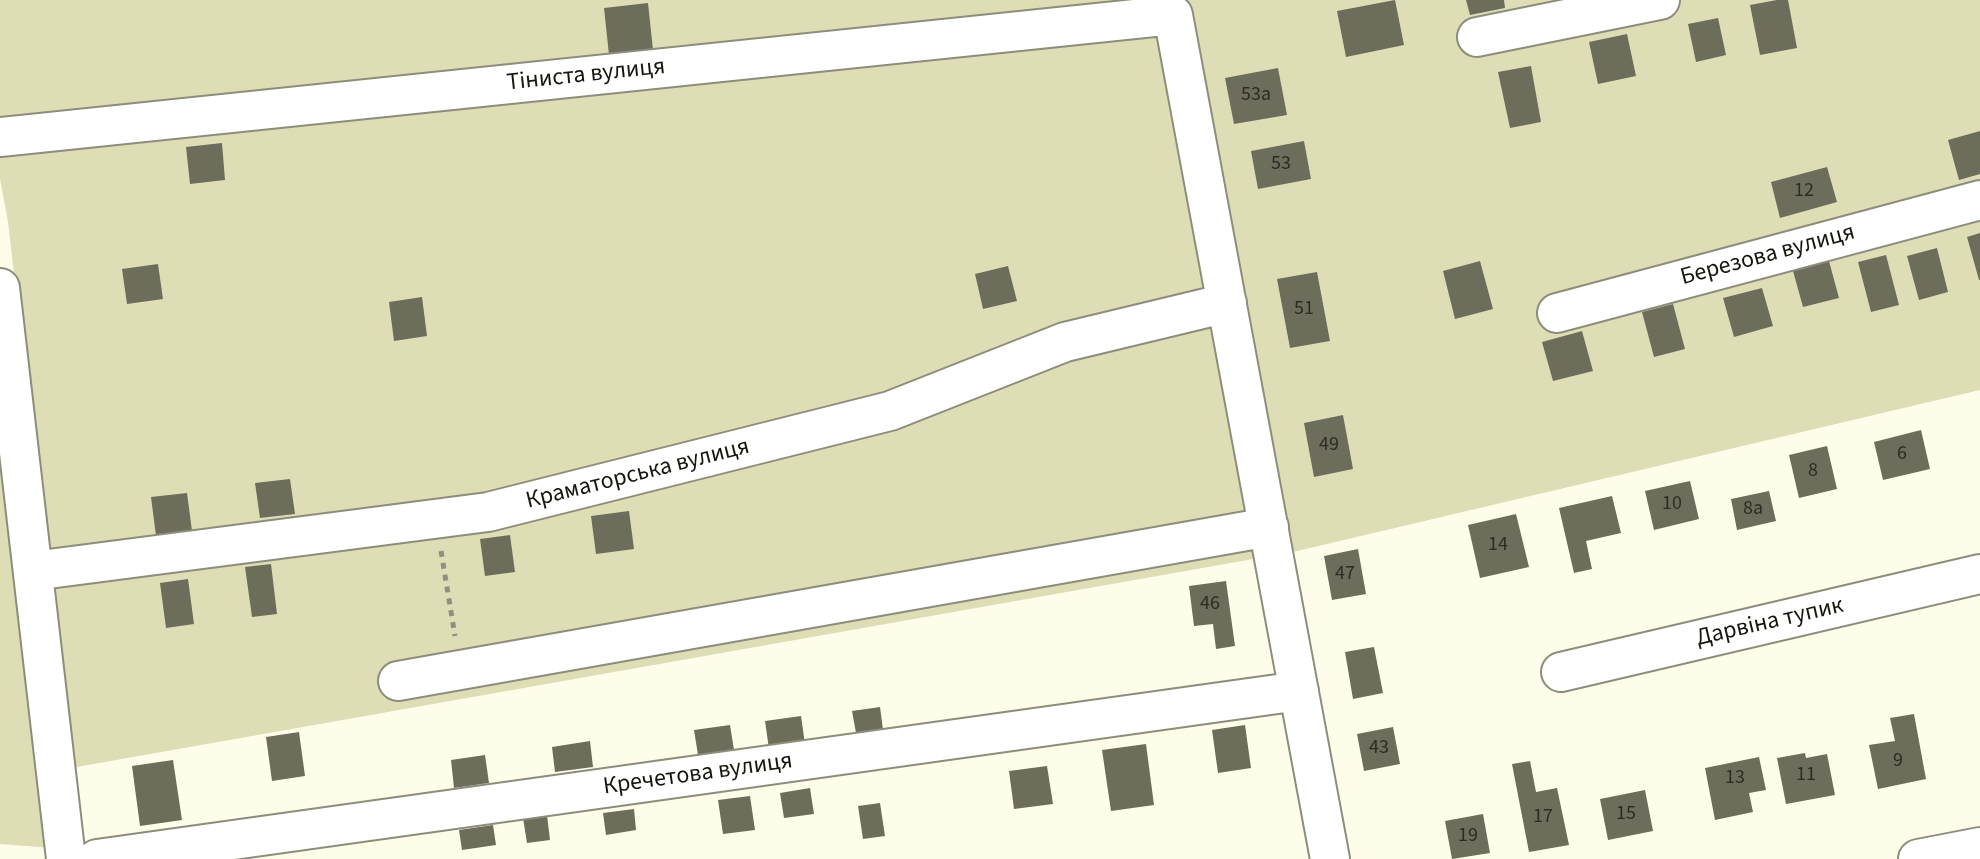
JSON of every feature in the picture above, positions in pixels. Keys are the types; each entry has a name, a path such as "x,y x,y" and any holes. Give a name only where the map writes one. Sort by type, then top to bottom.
{"street":[{"path":"1477,37 1660,0"},
{"name":"Тіниста вулиця","path":"0,137 1173,15 1227,303"},
{"name":"Березова вулиця","path":"1557,313 1980,200"},
{"path":"0,288 66,859"},
{"path":"1227,303 1330,859"},
{"name":"Краматорська вулиця","path":"33,571 488,512 890,411 1065,342 1227,303"},
{"path":"398,681 1269,527"},
{"name":"Дарвіна тупик","path":"1561,672 1980,574"},
{"name":"Кречетова вулиця","path":"97,859 1299,691"},
{"path":"1918,859 1980,847"}],"path":[{"path":"436,519 461,670"}],"green space":[{"path":"0,0 1980,0 1980,390 1293,552 71,768 8,222 0,179"},
{"path":"0,396 52,848 0,844"}],"building":[{"path":"1395,0 1404,45 1346,57 1337,11"},
{"path":"1466,0 1504,0 1505,8 1470,15"},
{"path":"1788,0 1797,48 1760,55 1750,5"},
{"path":"648,3 653,50 609,55 604,8"},
{"path":"1718,18 1726,55 1696,62 1688,24"},
{"path":"1627,34 1636,76 1598,84 1589,42"},
{"path":"1531,66 1541,122 1510,128 1498,72"},
{"path":"1278,68 1287,115 1234,124 1225,78"},
{"path":"1980,131 1980,174 1959,180 1948,140"},
{"path":"1304,141 1311,179 1258,189 1251,151"},
{"path":"222,143 225,180 190,184 186,147"},
{"path":"1827,167 1837,202 1780,218 1771,182"},
{"path":"1980,233 1980,280 1979,280 1967,237"},
{"path":"1937,248 1948,292 1919,300 1907,256"},
{"path":"1886,255 1899,305 1871,312 1858,262"},
{"path":"1480,261 1493,309 1455,319 1443,271"},
{"path":"1829,261 1839,298 1803,307 1793,271"},
{"path":"158,264 163,299 127,304 122,269"},
{"path":"1008,266 1017,301 983,309 975,274"},
{"path":"1317,272 1330,341 1290,348 1277,279"},
{"path":"1762,288 1773,326 1734,337 1723,298"},
{"path":"422,297 427,336 394,341 389,302"},
{"path":"1673,304 1685,349 1654,357 1642,312"},
{"path":"1582,331 1593,371 1553,381 1542,342"},
{"path":"1343,415 1353,469 1314,477 1304,423"},
{"path":"1921,430 1930,469 1883,480 1874,442"},
{"path":"1827,446 1837,489 1799,498 1789,455"},
{"path":"290,479 295,514 260,518 255,483"},
{"path":"1690,481 1699,519 1654,530 1645,491"},
{"path":"1769,491 1776,521 1737,530 1731,499"},
{"path":"187,493 192,531 156,536 151,497"},
{"path":"1612,496 1621,533 1586,541 1592,569 1574,573 1559,508"},
{"path":"629,511 634,549 596,554 591,516"},
{"path":"1516,514 1529,567 1480,578 1468,525"},
{"path":"510,535 515,572 485,576 480,539"},
{"path":"1358,549 1366,594 1332,600 1324,556"},
{"path":"271,564 277,614 252,617 245,567"},
{"path":"188,579 194,624 166,628 160,583"},
{"path":"1226,581 1235,646 1216,649 1213,624 1194,626 1189,586"},
{"path":"1374,647 1383,693 1353,699 1345,652"},
{"path":"880,707 883,730 856,733 852,711"},
{"path":"1914,714 1926,779 1878,789 1869,745 1895,741 1890,718"},
{"path":"801,716 805,744 769,749 765,721"},
{"path":"730,725 734,750 698,755 694,730"},
{"path":"1245,725 1251,768 1218,773 1212,730"},
{"path":"1393,727 1400,764 1364,771 1357,734"},
{"path":"299,732 305,776 272,781 266,737"},
{"path":"590,741 593,767 555,772 552,747"},
{"path":"1146,744 1154,805 1111,811 1102,750"},
{"path":"1805,753 1806,758 1827,754 1835,795 1786,804 1777,758"},
{"path":"485,755 489,783 454,788 451,760"},
{"path":"1759,757 1766,790 1749,793 1753,812 1715,820 1705,768"},
{"path":"173,760 182,820 140,826 132,766"},
{"path":"1530,761 1536,792 1557,788 1569,845 1529,852 1512,764"},
{"path":"1047,766 1053,804 1014,809 1009,771"},
{"path":"810,788 814,814 784,818 780,793"},
{"path":"1645,790 1653,831 1608,840 1600,799"},
{"path":"750,796 755,830 723,834 718,800"},
{"path":"880,803 885,836 863,839 858,806"},
{"path":"634,809 636,830 606,835 603,813"},
{"path":"1483,814 1490,853 1452,859 1445,821"},
{"path":"547,815 550,840 527,843 523,818"},
{"path":"493,825 496,845 462,850 459,830"}]}
